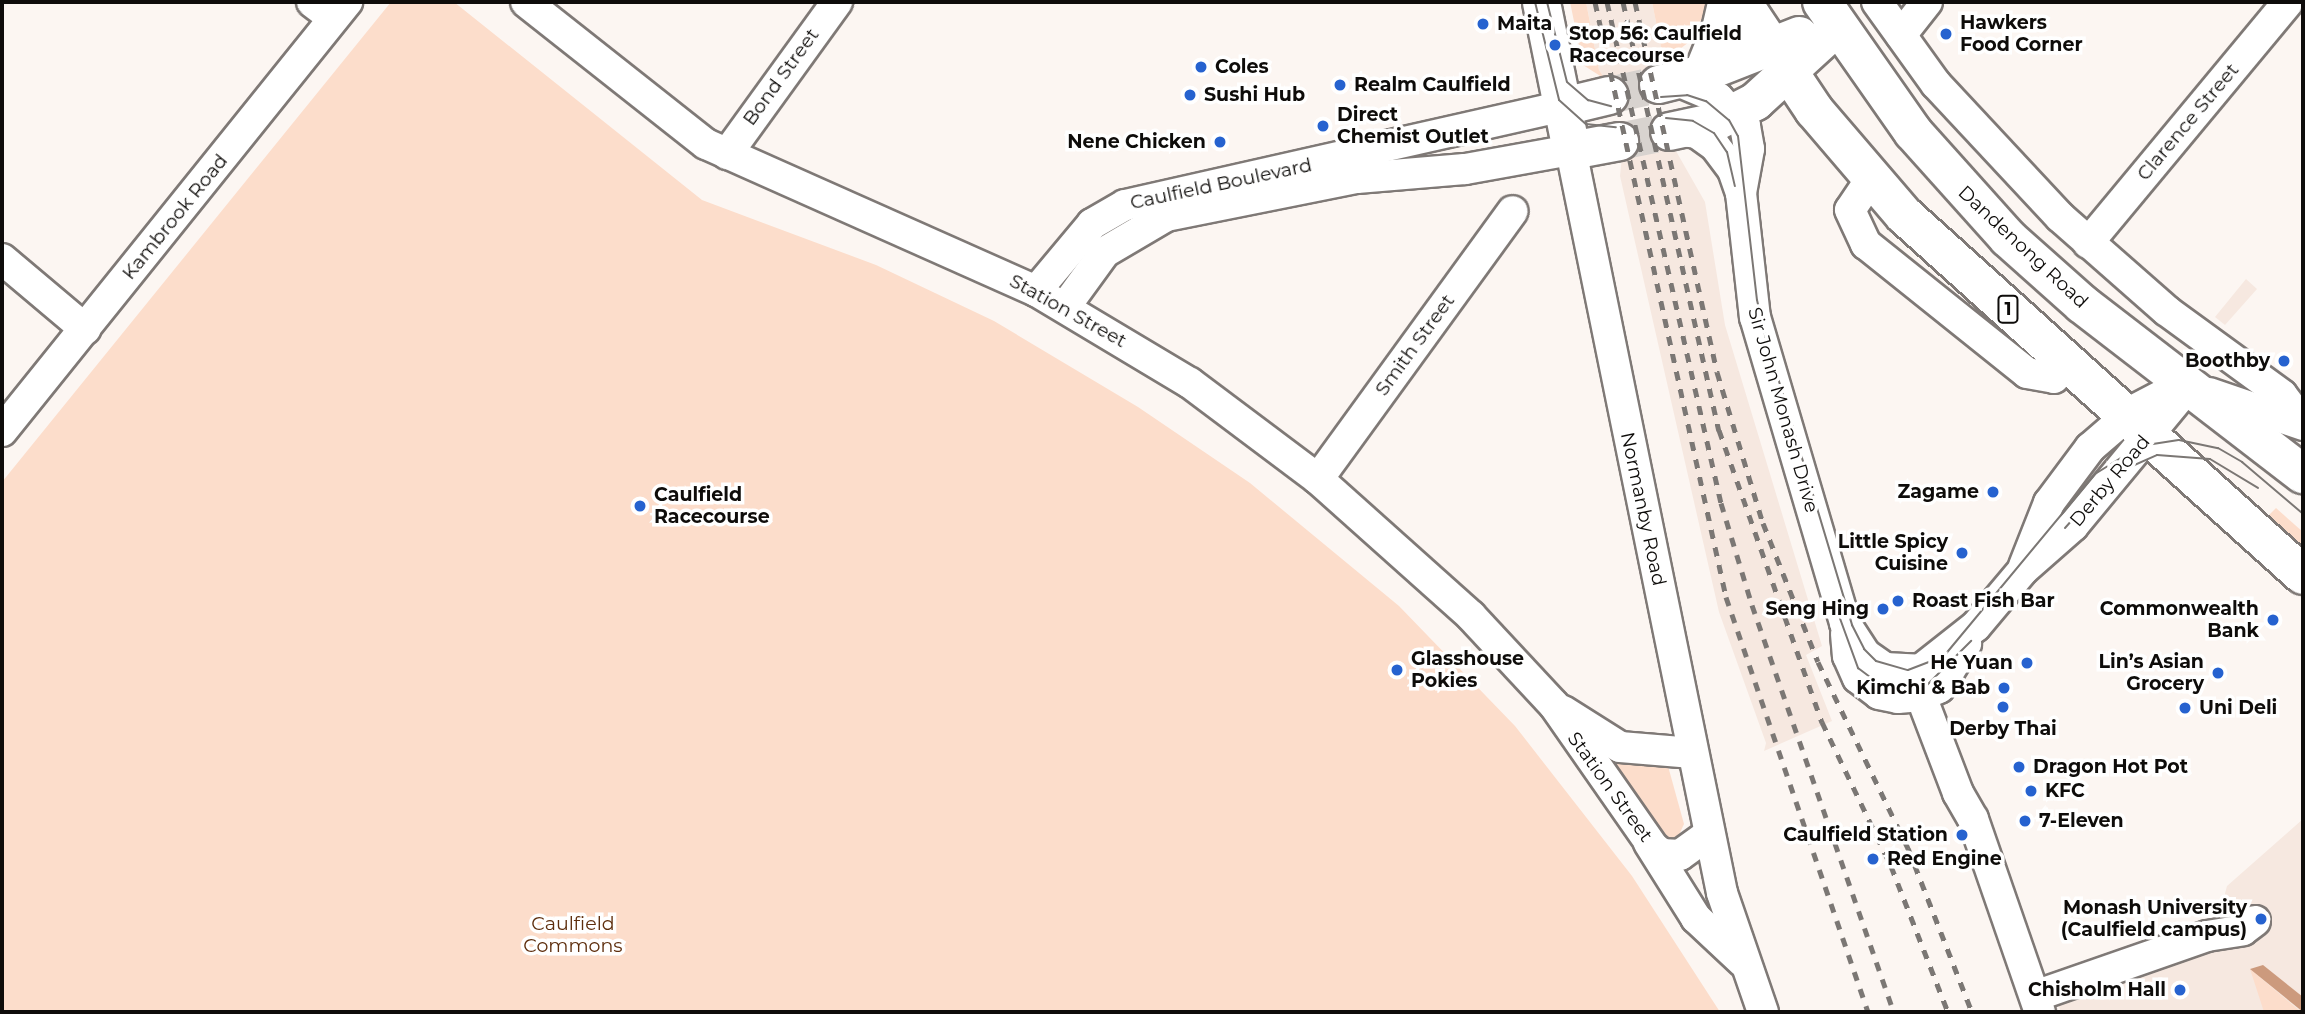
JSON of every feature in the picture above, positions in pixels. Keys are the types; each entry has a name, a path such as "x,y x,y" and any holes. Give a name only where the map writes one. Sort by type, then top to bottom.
{"highway":[{"name":"1","path":"1742,2 1860,195 1919,230 2303,575"},
{"name":"Dandenong Road","path":"1831,17 1873,81 1955,183 2082,304 2303,474"},
{"path":"2067,363 2082,304"}],"main road":[{"name":"Normanby Road","path":"1541,2 1571,150"},
{"path":"1678,79 1720,29 1726,2"},
{"path":"1671,130 1703,125 1735,111 1778,60 1831,17"},
{"path":"1678,79 1778,60"},
{"path":"1563,106 1609,95"},
{"path":"1571,150 1619,141"}],"street":[{"name":"Station Street","path":"526,2 688,132 727,155 1036,291 1190,383 1318,480 1450,594 1553,705 1648,842 1662,854 1677,856 1709,834"},
{"name":"Bond Street","path":"727,155 837,2"},
{"path":"1877,2 1978,132 2088,243 2167,311 2281,395 2303,424"},
{"path":"1900,35 1927,2"},
{"name":"Clarence Street","path":"2088,243 2288,2"},
{"name":"Kambrook Road","path":"2,431 85,329 331,7"},
{"path":"1678,79 1703,89 1735,111"},
{"name":"Caulfield Boulevard","path":"1036,291 1092,224 1125,205 1563,106"},
{"name":"Sir John Monash Drive","path":"1735,111 1749,144 1741,193"},
{"name":"Sir John Monash Drive","path":"1671,130 1697,133 1715,146 1733,170 1741,193 1755,317 1845,623 1874,662 1926,685"},
{"name":"Caulfield Boulevard","path":"1065,307 1105,252 1166,216 1357,178 1465,169 1571,150"},
{"name":"Normanby Road","path":"1571,150 1709,834 1744,962 1763,1012"},
{"name":"Smith Street","path":"1318,480 1513,211"},
{"path":"2,259 85,329"},
{"path":"2189,386 2303,424"},
{"name":"Derby Road","path":"1926,685 2022,570 2073,526 2136,426 2189,386"},
{"path":"1926,685 1970,788 1973,819 2037,1004 2207,936 2243,930 2255,921"},
{"name":"Station Street","path":"1553,705 1620,747 1693,753"},
{"path":"1648,842 1696,918 1744,962"}],"shaded area":[{"path":"1586,2 1652,2 1661,47 1655,68 1605,79 1599,70"},
{"path":"1672,144 1705,202 1725,325 1822,646 1806,655 1832,721 1764,751 1766,743 1719,612 1620,176 1622,156"},
{"path":"2246,279 2257,289 2225,325 2215,317"},
{"name":"Monash University (Caulfield campus)","path":"2303,819 2303,1012 2061,1012 2058,1004 2209,953 2227,886"},
{"path":"2263,965 2303,997 2303,1012 2250,969"}],"green space":[{"name":"Caulfield Racecourse","path":"391,2 454,2 702,200 876,265 994,321 1138,407 1250,483 1399,606 1515,726 1632,876 1720,1012 2,1012 2,482"},
{"path":"1570,2 1586,2 1599,70 1605,79 1583,65"},
{"path":"1652,2 1711,2 1689,42 1655,68 1661,47"},
{"path":"2276,508 2303,532 2303,548 2268,516"},
{"path":"1598,756 1668,766 1684,824 1679,835 1664,842"},
{"path":"2250,969 2301,1012 2264,1012"}],"tunnel":[{"path":"1609,95 1658,84"},
{"path":"1619,141 1669,131"}],"tram line":[{"path":"1535,2 1559,100 1586,124 1616,127"},
{"path":"1547,2 1567,82 1588,100 1611,106"},
{"path":"1661,97 1687,95 1706,101 1729,120 1738,136 1757,300 1766,338 1852,625 1864,649 1876,661 1908,670 1944,656 2095,474 2140,446 2179,440 2218,448 2242,462 2303,514"},
{"path":"1666,118 1693,121 1714,133 1727,152 1735,186"},
{"path":"2065,528 2112,475 2157,455 2210,459 2258,488"},
{"path":"1838,613 1858,668 1886,689 1910,691 1926,686 1971,641"}],"railway":[{"path":"1595,2 1726,597 1868,1012"},
{"path":"1607,2 1721,503 1752,605 1894,1012"},
{"path":"1623,2 1719,430 1822,722 1891,866 1948,1012"},
{"path":"1635,2 1717,372 1763,523 1818,662 1908,848 1972,1012"}],"place":[{"name":"Maita","path":"1483,24"},
{"name":"Hawkers Food Corner","path":"1946,34"},
{"name":"Stop 56: Caulfield Racecourse","path":"1555,45"},
{"name":"Coles","path":"1201,67"},
{"name":"Realm Caulfield","path":"1340,85"},
{"name":"Sushi Hub","path":"1190,95"},
{"name":"Direct Chemist Outlet","path":"1323,126"},
{"name":"Nene Chicken","path":"1220,142"},
{"name":"Boothby","path":"2284,361"},
{"name":"Zagame","path":"1993,492"},
{"name":"Caulfield Racecourse","path":"640,506"},
{"name":"Little Spicy Cuisine","path":"1962,553"},
{"name":"Roast Fish Bar","path":"1898,601"},
{"name":"Seng Hing","path":"1883,609"},
{"name":"Commonwealth Bank","path":"2273,620"},
{"name":"He Yuan","path":"2027,663"},
{"name":"Glasshouse Pokies","path":"1397,670"},
{"name":"Lin’s Asian Grocery","path":"2218,673"},
{"name":"Kimchi & Bab","path":"2004,688"},
{"name":"Derby Thai","path":"2003,707"},
{"name":"Uni Deli","path":"2185,708"},
{"name":"Dragon Hot Pot","path":"2019,767"},
{"name":"KFC","path":"2031,791"},
{"name":"7-Eleven","path":"2025,821"},
{"name":"Caulfield Station","path":"1962,835"},
{"name":"Red Engine","path":"1873,859"},
{"name":"Monash University (Caulfield campus)","path":"2261,919"},
{"name":"Chisholm Hall","path":"2180,990"}],"park label":[{"name":"Caulfield Commons","path":"573,935"}]}
